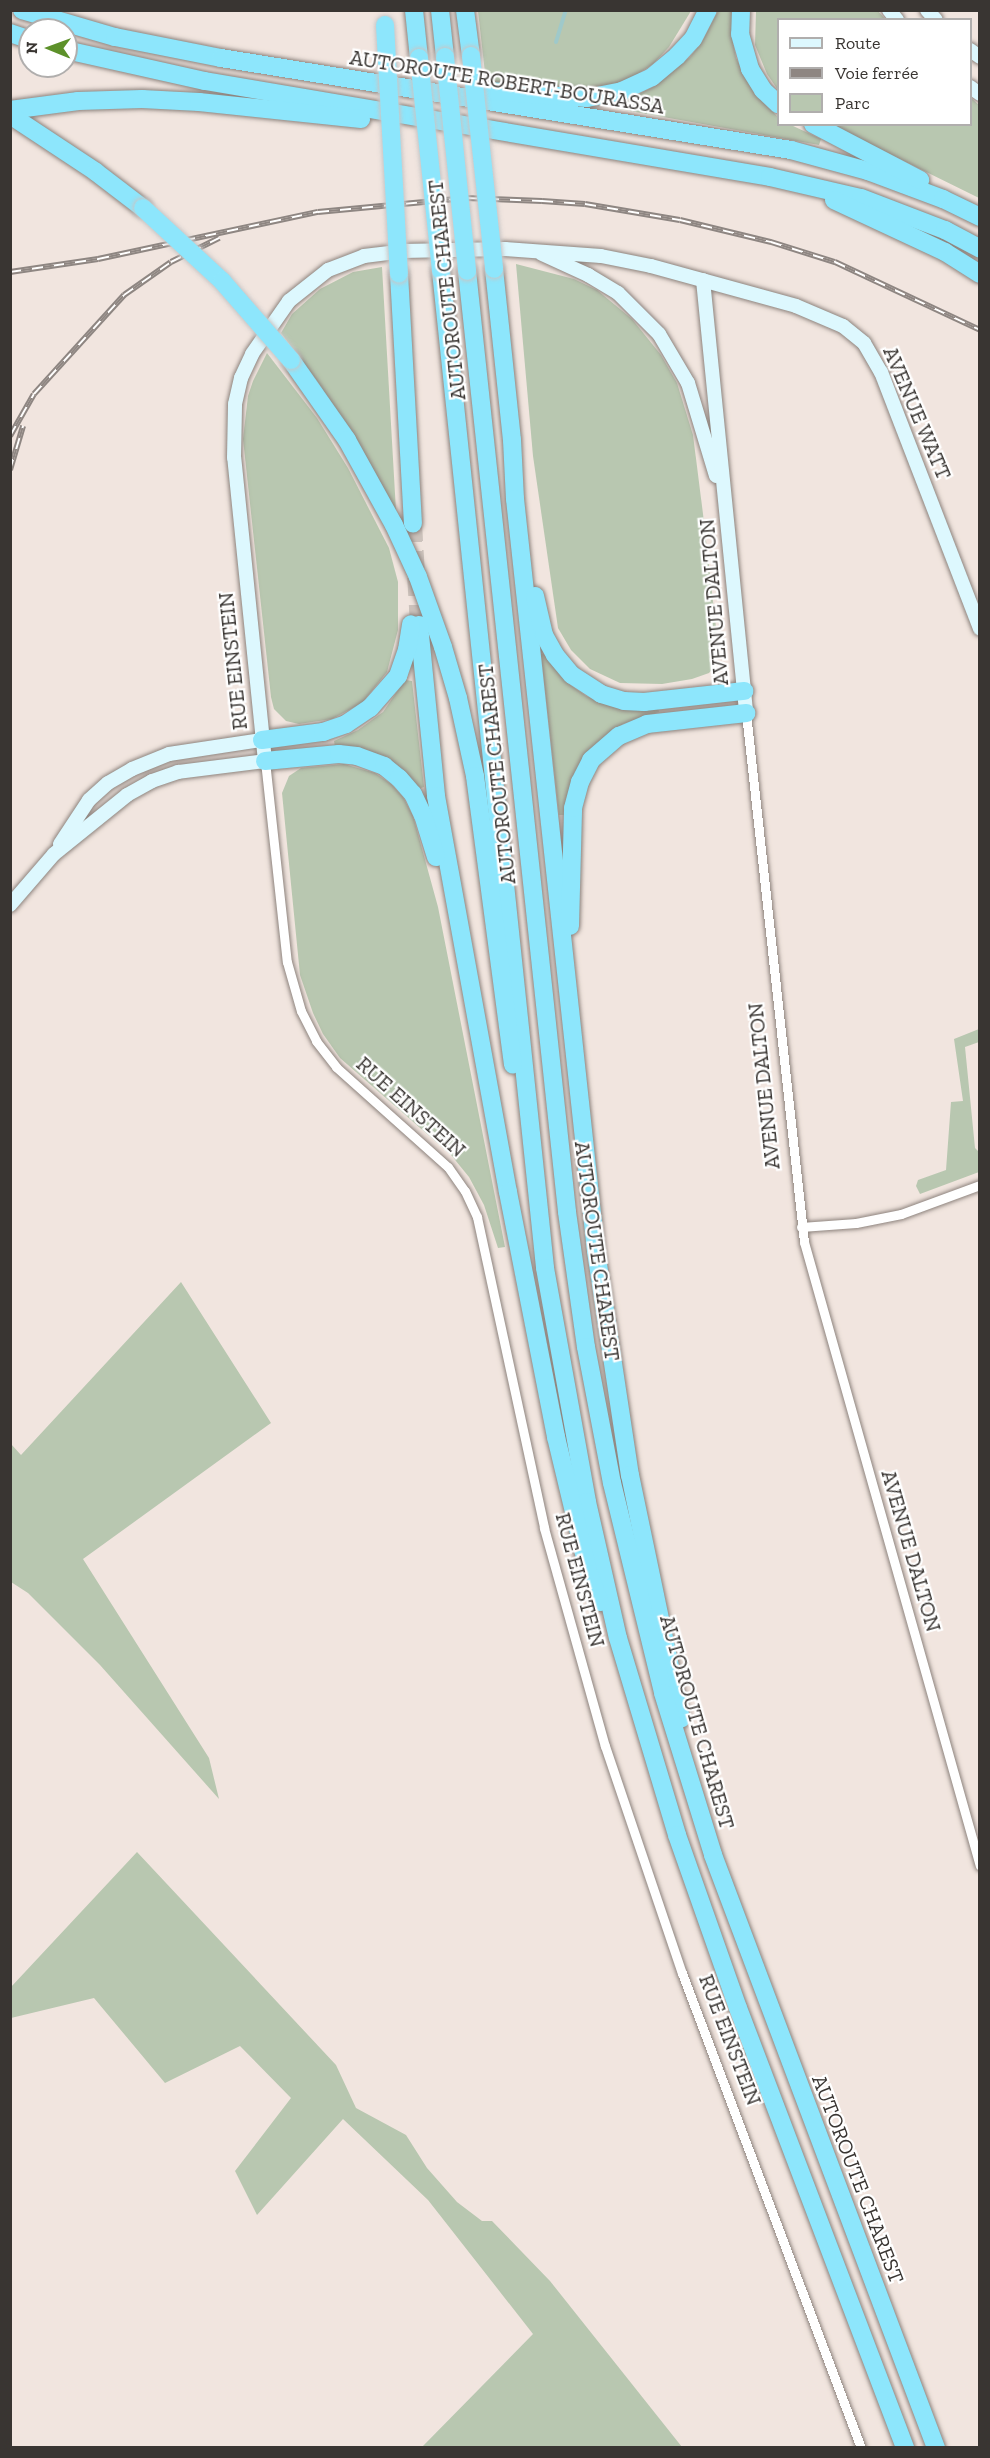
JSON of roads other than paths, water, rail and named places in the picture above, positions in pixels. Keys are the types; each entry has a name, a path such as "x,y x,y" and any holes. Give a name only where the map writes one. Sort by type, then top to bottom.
{"highway":[{"name":"AUTOROUTE ROBERT-BOURASSA","path":"22,10 115,37 221,58 791,150 868,171 980,215"},
{"name":"AUTOROUTE CHAREST","path":"414,10 545,1268 584,1491 628,1674 660,1783 700,1903 904,2448"},
{"name":"AUTOROUTE CHAREST","path":"440,10 556,1121 576,1280 596,1404 653,1657 692,1792 756,1975 936,2448"},
{"path":"467,10 512,440 536,606 549,646 572,675 600,694 624,701 656,701 744,691"},
{"path":"356,80 554,98 604,96 632,87 669,64 693,39 708,10"},
{"path":"741,10 740,34 750,69 763,90 777,103"},
{"path":"385,18 413,524"},
{"path":"78,53 174,75 770,177 861,198 945,230 980,249"},
{"path":"10,110 78,101 142,99 200,102 506,132"},
{"path":"10,115 143,208 222,281 291,360 347,440 394,525 434,622 458,698 478,794 527,1179 545,1268"},
{"path":"817,126 980,215"},
{"path":"770,177 870,216 945,252 980,274"},
{"path":"512,440 515,499 596,1251 618,1406 649,1573 674,1680 692,1792"},
{"path":"262,740 323,732 346,724 370,708 380,700 398,676 415,624 433,774 539,1359 589,1574 628,1674"},
{"path":"579,1096 570,866 573,808 580,782 600,751 619,736 636,728 670,720 746,713"},
{"path":"265,761 331,754 357,756 384,766 406,785 428,828 470,984"}],"street":[{"name":"RUE EINSTEIN","path":"703,280 627,261 531,249 402,250 375,253 340,264 306,285 289,301 252,354 241,378 234,404 233,444 262,740 287,962 301,1011 316,1041 336,1067 448,1167 472,1204 485,1246 549,1548 605,1746 678,1962 861,2448"},
{"path":"531,249 588,275 618,293 647,320 671,350 695,399 727,519"},
{"name":"AVENUE DALTON","path":"703,280 801,1227 813,1281 980,1866"},
{"name":"AVENUE WATT","path":"703,280 796,306 843,326 864,343 886,383 980,629"},
{"path":"10,904 54,854 89,800 108,783 132,769 169,754 262,740"},
{"path":"54,854 115,803 152,781 193,769 265,761"},
{"path":"801,1227 856,1223 901,1214 980,1185"}],"waterway":[{"path":"556,42 566,10"}],"tunnel":[{"path":"413,524 419,625"}],"railway":[{"path":"10,272 98,259 318,212 466,198 542,201 585,204 680,220 771,242 835,262 980,330"},
{"path":"10,436 34,394 124,295 171,262 219,238"},
{"path":"10,470 23,426"}]}
